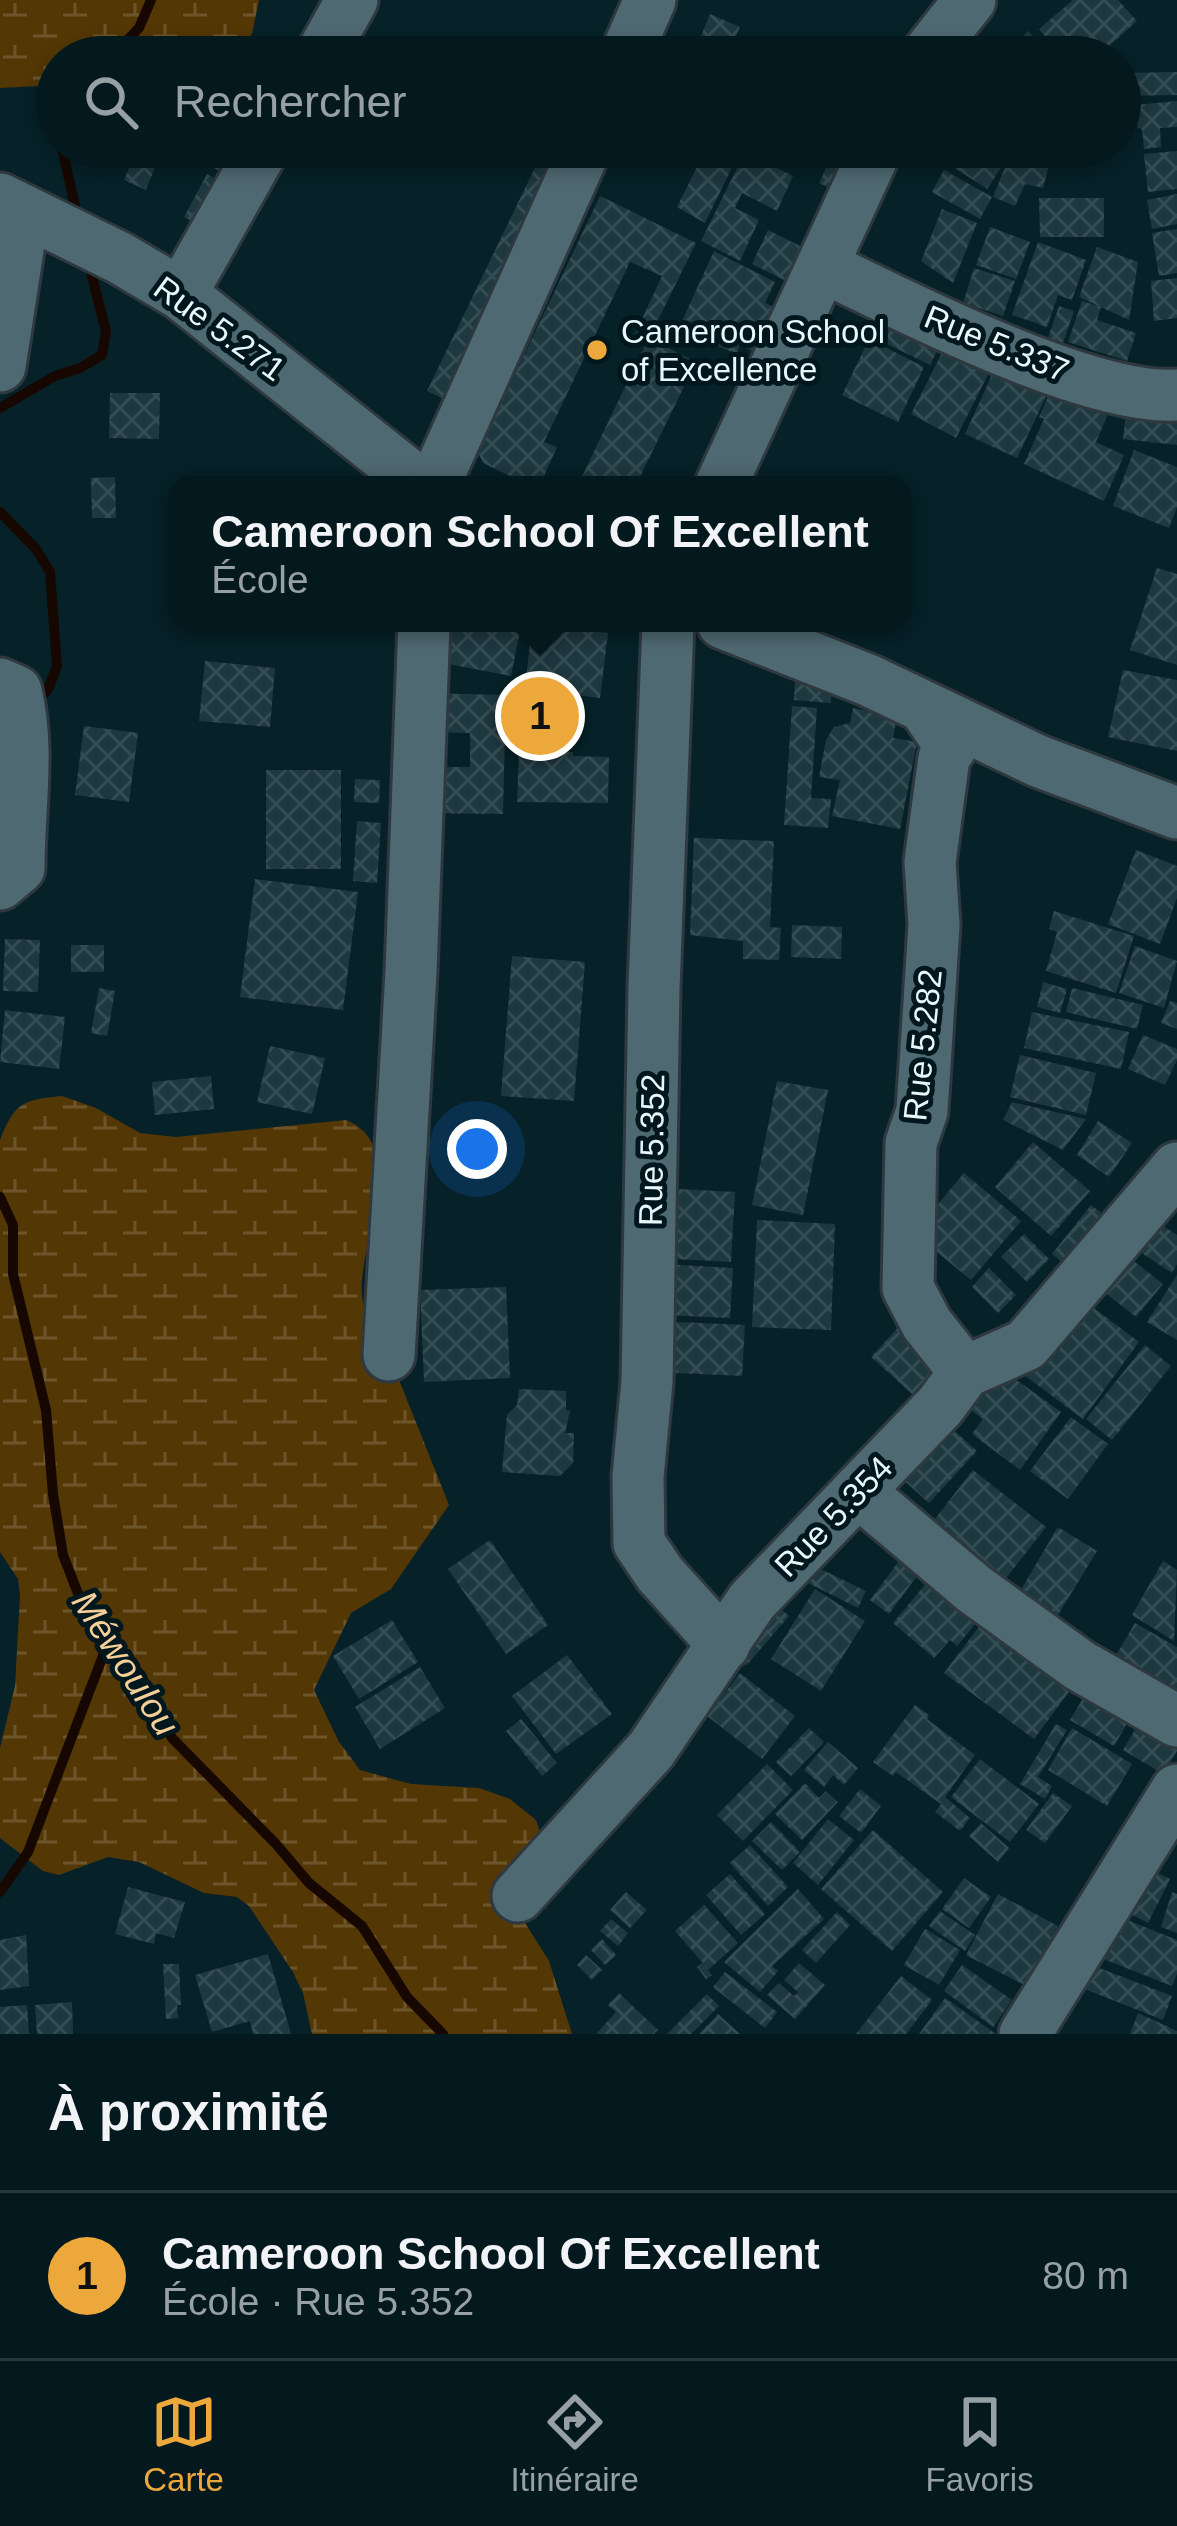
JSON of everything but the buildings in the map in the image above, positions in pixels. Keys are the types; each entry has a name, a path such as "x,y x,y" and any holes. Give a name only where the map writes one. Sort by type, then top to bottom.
{"street":[{"path":"332,36 352,0"},
{"path":"634,36 650,0"},
{"path":"942,36 970,0"},
{"path":"181,294 252,168"},
{"path":"438,476 577,168"},
{"path":"725,476 868,168"},
{"path":"0,366 8,214"},
{"name":"Rue 5.271","path":"8,214 181,294 410,476"},
{"name":"Rue 5.337","path":"824,267 1075,376 1106,386 1177,395"},
{"path":"389,1355 411,972 424,632"},
{"name":"Rue 5.352","path":"668,632 639,1543 660,1574 724,1645"},
{"path":"746,632 868,680 1038,761 1177,813"},
{"path":"0,685 16,691 25,767 19,868 0,884"},
{"name":"Rue 5.282","path":"927,711 951,747 944,758 930,862 934,926 922,1111 910,1143 908,1288 927,1324 965,1372"},
{"name":"Rue 5.354","path":"518,1896 651,1750 752,1601 940,1406 965,1372 1026,1345 1177,1168"},
{"path":"858,1491 974,1588 1062,1652 1177,1721"},
{"path":"1025,2034 1177,1790"}],"green space":[{"path":"0,0 259,0 250,36 36,36 36,86 0,88"},
{"path":"62,1096 96,1108 140,1133 176,1137 346,1120 365,1133 375,1152 378,1174 363,1275 365,1311 389,1355 449,1505 391,1589 351,1613 314,1690 339,1742 360,1770 411,1784 479,1788 510,1799 536,1820 541,1835 522,1918 549,1961 572,2034 312,2034 293,1972 249,1906 237,1897 204,1893 139,1862 108,1857 59,1875 43,1871 0,1838 0,1748 15,1686 20,1596 18,1579 0,1552 0,1140 22,1105"}],"waterway":[{"name":"Méwoulou","path":"131,36 151,0"},
{"name":"Méwoulou","path":"67,168 78,220"},
{"name":"Méwoulou","path":"0,408 102,355 106,331 88,261"},
{"path":"0,512 36,549 50,572 57,666 36,706"},
{"name":"Méwoulou","path":"0,1197 13,1225 13,1274 46,1410 63,1555 79,1596 94,1622 140,1674 172,1738 309,1883 362,1926 407,1997 443,2034"},
{"path":"0,1892 28,1852 109,1640"}],"place":[{"name":"Cameroon School of Excellence","path":"597,350"},
{"name":"Cameroon School Of Excellent","path":"540,716"}]}
